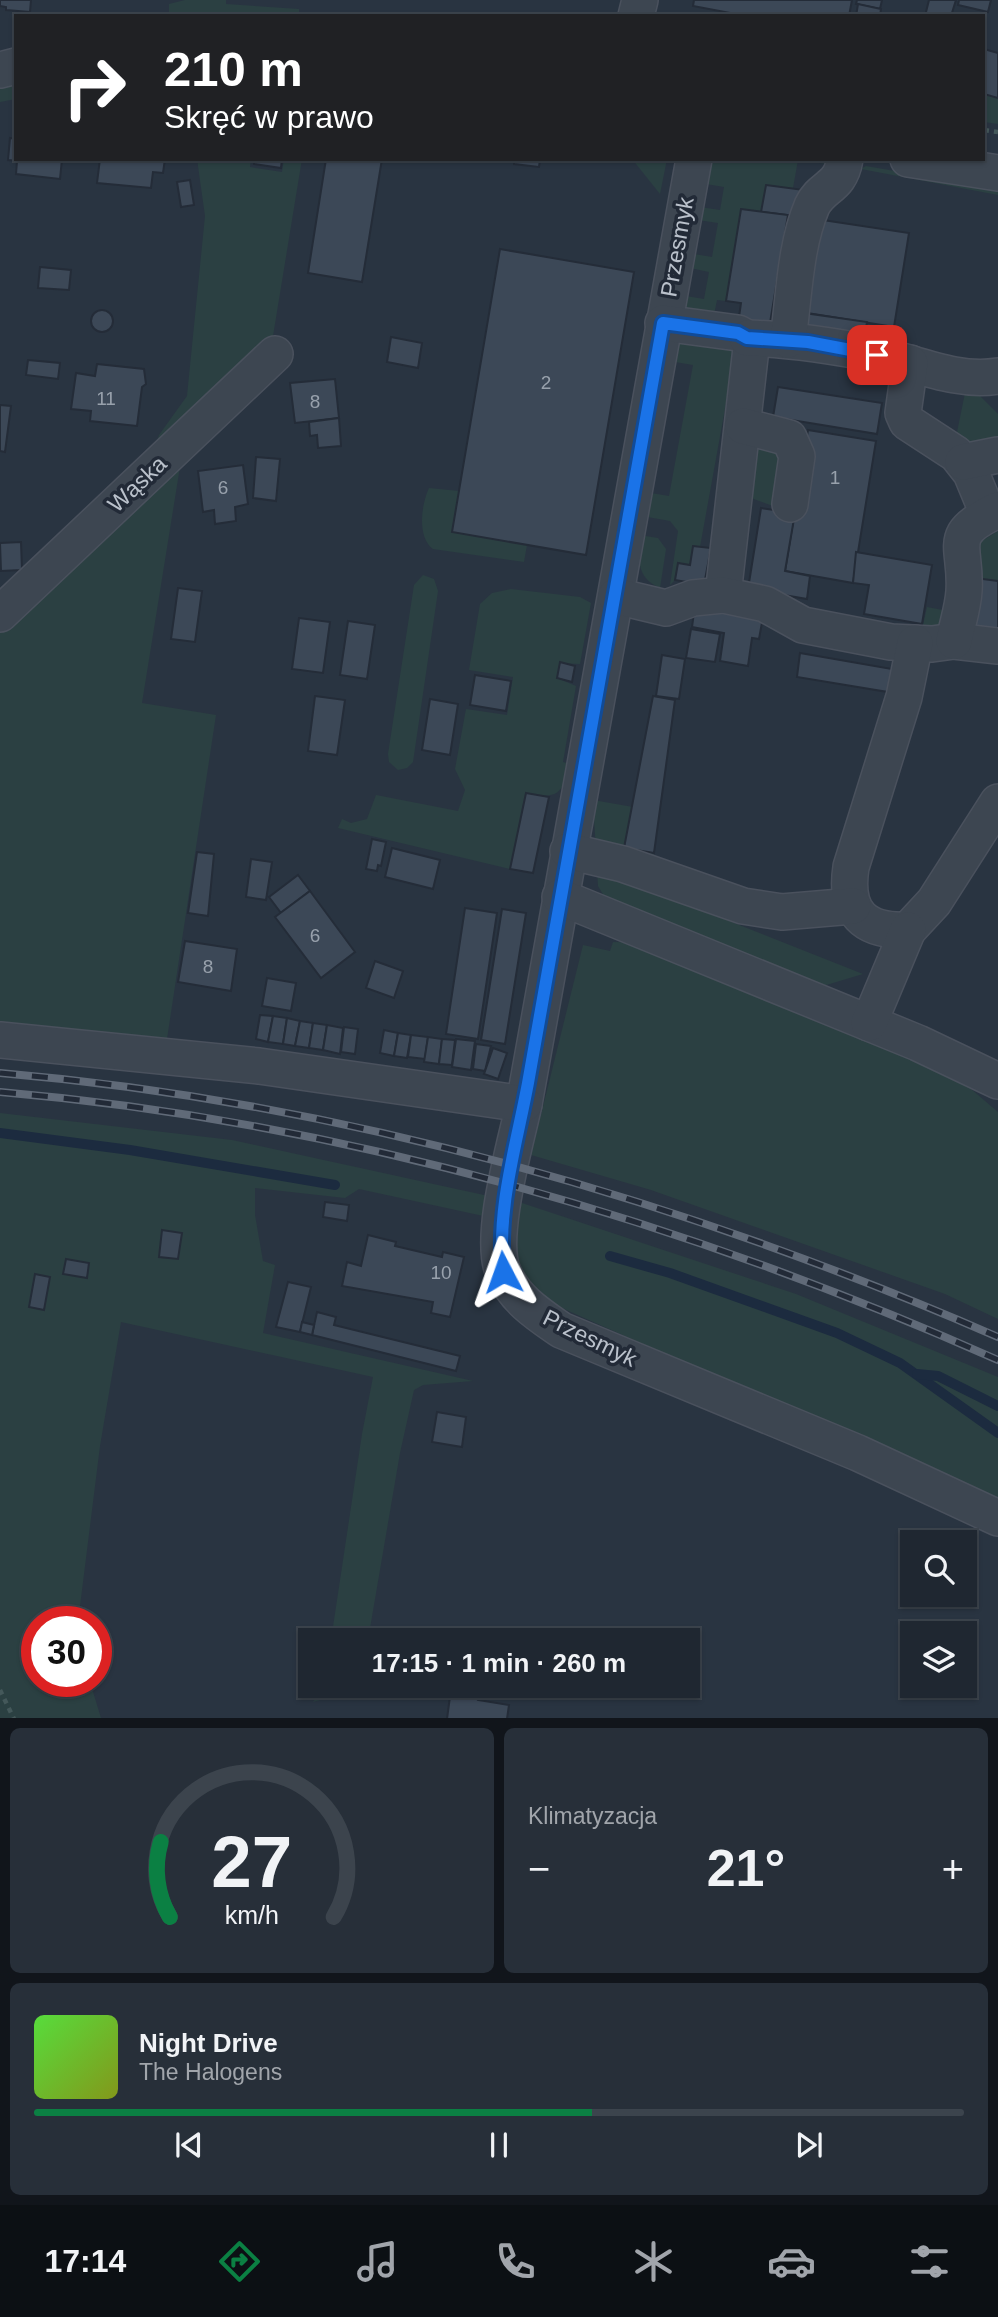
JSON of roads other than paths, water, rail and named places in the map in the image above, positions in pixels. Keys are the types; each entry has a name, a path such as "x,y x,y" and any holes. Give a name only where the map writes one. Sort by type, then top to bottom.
{"street":[{"name":"Przesmyk","path":"694,161 524,1104 504,1195 500,1243 503,1272 526,1306 561,1329 858,1453 998,1518"},
{"path":"788,340 808,217 817,198 836,183 844,161"},
{"path":"921,161 998,173"},
{"path":"663,323 738,333 747,338 788,340 910,363 966,377 982,379 998,376"},
{"path":"723,595 751,348 747,338"},
{"name":"Wąska","path":"0,614 275,354"},
{"path":"910,363 903,413 907,422 946,445 963,463 993,512 969,527 961,540 964,595 954,641"},
{"path":"743,426 789,439 796,449 790,504"},
{"path":"963,463 998,455"},
{"path":"615,596 666,608 694,598 723,595 765,604 803,625 915,643 954,641 998,646"},
{"path":"908,930 884,931 864,923 853,906 848,885 851,867 904,697 915,643"},
{"path":"869,1023 908,930 934,902 998,802"},
{"path":"568,851 623,864 743,906 782,912 853,906"},
{"path":"560,897 869,1023 998,1080"},
{"path":"0,1040 259,1066 524,1104"}],"waterway":[{"path":"0,1133 130,1150 335,1185"},
{"path":"610,1256 670,1273 837,1333 900,1363 998,1433"},
{"path":"917,1374 938,1376 998,1406"}],"railway":[{"path":"0,1073 128,1087 256,1107 383,1133 510,1164 757,1242 998,1337"},
{"path":"0,1092 128,1106 256,1127 384,1153 510,1185 635,1222 758,1264 879,1310 998,1360"}]}
